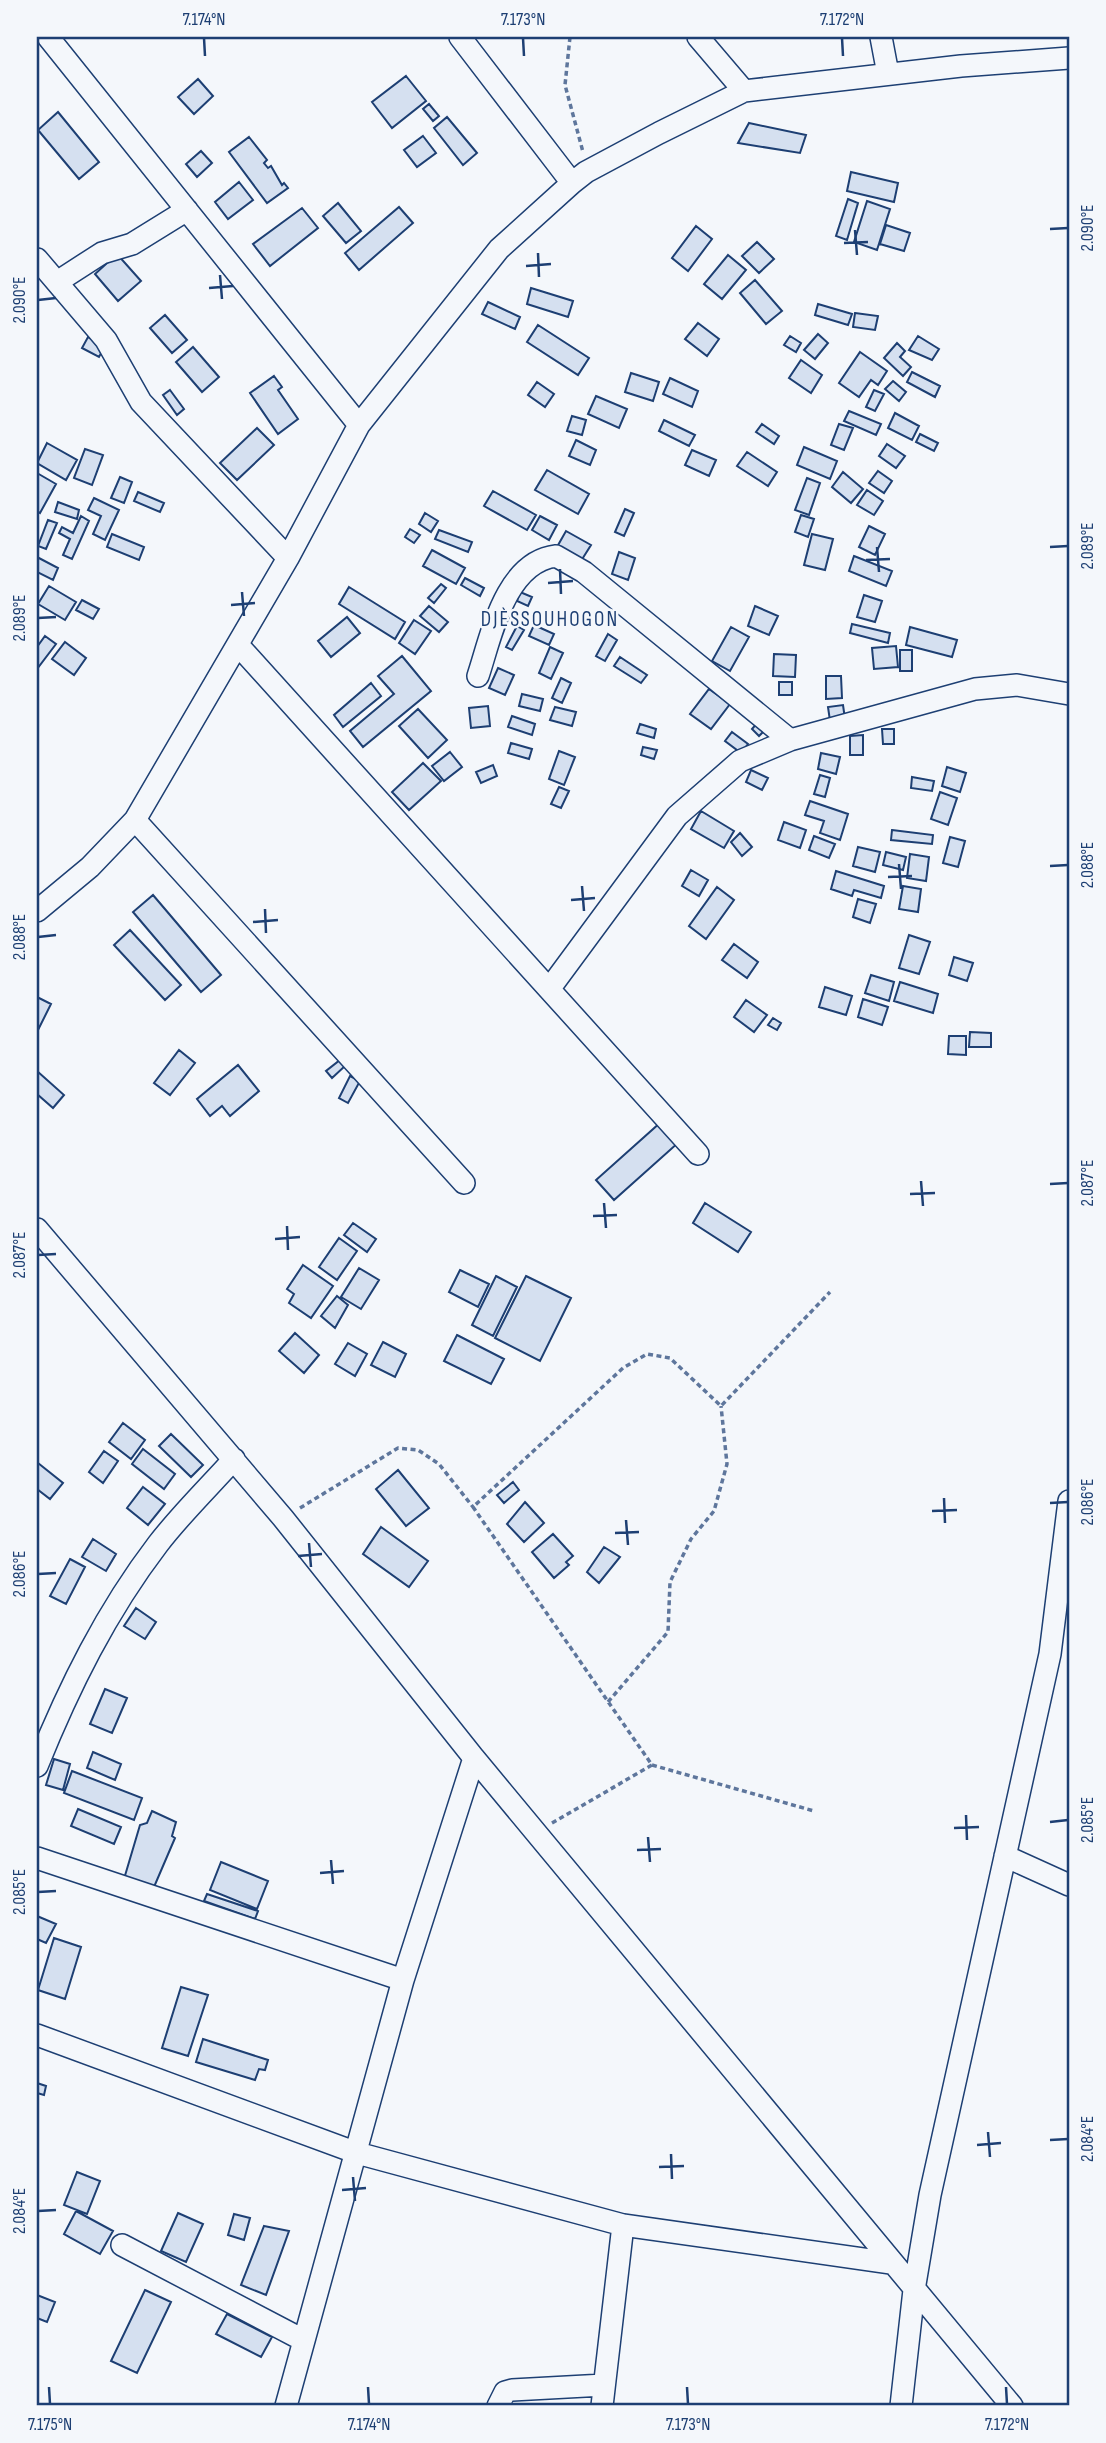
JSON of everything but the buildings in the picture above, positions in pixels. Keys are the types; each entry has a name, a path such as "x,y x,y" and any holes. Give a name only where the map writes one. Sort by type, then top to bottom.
{"street":[{"path":"48,37 359,425"},
{"path":"460,37 579,177"},
{"path":"698,37 744,91"},
{"path":"881,37 888,74"},
{"path":"37,911 90,867 135,820 288,558 359,425 499,249 579,177 744,91 888,74 1069,58"},
{"path":"57,282 102,253 132,244 187,210"},
{"path":"37,259 106,340 141,402 288,558"},
{"path":"478,676 508,593 526,572 543,559 556,556 583,572 790,740"},
{"path":"237,645 698,1154"},
{"path":"550,988 677,816 740,761 790,740 927,699 975,689 1017,685 1069,694"},
{"path":"135,820 464,1184"},
{"path":"37,1229 283,1518 474,1758 1012,2406"},
{"path":"37,1766 67,1692 108,1617 159,1542 234,1460"},
{"path":"901,2406 914,2290 932,2182 1005,1856 1060,1656 1069,1501"},
{"path":"286,2406 403,1980 474,1758"},
{"path":"1005,1856 1069,1885"},
{"path":"37,1858 403,1980"},
{"path":"37,2035 357,2152 623,2225 891,2263"},
{"path":"498,2406 505,2392 512,2389 603,2396 623,2225"},
{"path":"122,2245 303,2340"}],"path":[{"path":"570,37 565,85 579,177"},
{"path":"721,1406 830,1292"},
{"path":"474,1507 623,1368 646,1354 670,1358 721,1406 727,1464 714,1511 691,1539 670,1582 668,1632 608,1702"},
{"path":"283,1518 398,1448 418,1450 439,1464 474,1507 652,1765 814,1811"},
{"path":"537,1832 652,1765"}],"district":[{"name":"DJÈSSOUHOGON","path":"550,619"}]}
